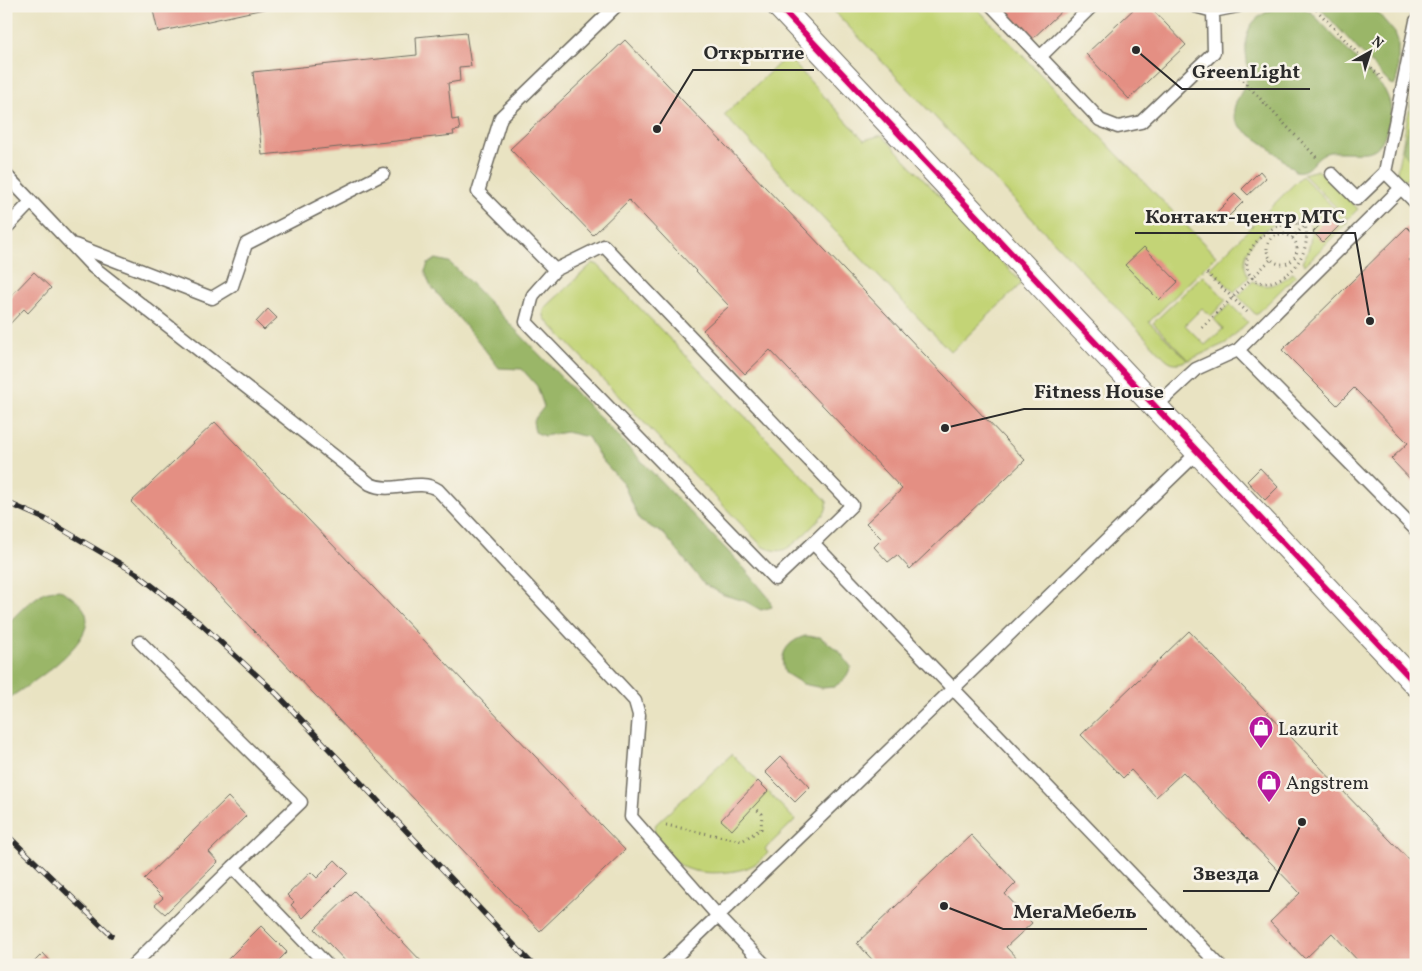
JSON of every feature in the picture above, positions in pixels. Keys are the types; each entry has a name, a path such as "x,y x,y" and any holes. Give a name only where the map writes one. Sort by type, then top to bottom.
{"street":[{"path":"779,6 1416,684"}],"lane":[{"path":"555,270 478,192 501,117 616,6"},
{"path":"992,6 1100,120 1118,127 1140,122 1214,52 1213,11"},
{"path":"1040,57 1092,6"},
{"path":"1195,6 1213,11 1238,6"},
{"path":"1332,174 1357,199 1385,172 1416,21"},
{"path":"1385,172 1416,203"},
{"path":"70,244 212,298 232,286 246,244 383,174"},
{"path":"6,175 93,267 370,484 378,488 428,486 438,490 635,701 639,716 631,817 718,916 765,965"},
{"path":"1156,406 1196,368 1238,350 1401,188"},
{"path":"6,228 31,202"},
{"path":"604,246 852,505 813,543 775,579 526,322 533,295 555,270 604,246"},
{"path":"1238,350 1416,530"},
{"path":"668,965 1198,452"},
{"path":"813,543 1219,965"},
{"path":"133,965 301,802 140,642"},
{"path":"233,866 327,965"}],"path":[{"path":"1313,6 1400,98"},
{"path":"1214,52 1332,174"},
{"path":"1298,223 1305,225 1307,233 1306,247 1294,268 1280,279 1266,283 1259,281 1249,273 1249,253 1266,233 1282,225 1298,223"},
{"path":"1292,238 1305,225"},
{"path":"1266,233 1272,238"},
{"path":"1277,234 1282,234 1292,238 1296,251 1292,259 1284,264 1271,259 1267,245 1272,238 1277,234"},
{"path":"1202,328 1271,259"},
{"path":"1208,273 1261,327"},
{"path":"631,817 742,841 761,829 762,814 755,808"}],"green space":[{"path":"829,6 975,6 1216,256 1149,322 1188,360 1176,363 1165,358"},
{"path":"1286,6 1301,7 1313,14 1384,89 1390,103 1390,116 1385,136 1377,148 1366,152 1328,152 1305,170 1295,171 1265,144 1245,131 1238,123 1235,118 1234,108 1247,78 1247,33 1262,15"},
{"path":"1318,6 1372,6 1395,33 1398,41 1398,73 1394,85 1390,84"},
{"path":"787,56 864,140 882,135 1022,283 951,352 724,115"},
{"path":"1416,76 1416,171 1404,180 1388,181 1397,171"},
{"path":"1416,83 1416,170 1403,149 1405,138 1412,123 1411,109"},
{"path":"1318,170 1358,209 1348,219 1303,174"},
{"path":"1302,176 1348,222 1305,265 1302,262 1310,243 1309,223 1298,219 1286,220 1273,225 1253,243 1247,254 1245,265 1249,277 1234,292 1210,268"},
{"path":"436,259 449,262 465,277 744,568 769,598 772,607 761,610 745,601 724,595 704,584 664,534 640,521 623,483 601,459 588,437 566,432 544,436 535,432 533,421 544,407 537,386 522,369 499,368 430,285 425,271 428,264"},
{"path":"593,263 598,265 827,501 825,512 812,527 788,548 780,551 763,547 545,319 544,312 546,307"},
{"path":"1293,272 1296,275 1256,315 1238,296 1253,281 1264,285 1274,284"},
{"path":"1203,275 1226,300 1211,316 1202,308 1185,325 1205,345 1223,329 1214,319 1230,304 1248,322 1226,343 1189,360 1153,323"},
{"path":"59,589 83,608 87,620 83,633 74,647 61,660 6,700 6,625 25,606 44,592"},
{"path":"805,636 820,637 840,652 851,667 845,679 834,687 822,688 803,684 785,673 783,660 786,650 793,642"},
{"path":"732,754 795,820 765,849 768,853 750,867 731,872 693,871 685,868 672,858 654,835 656,824"}],"building":[{"path":"152,6 273,6 273,7 158,32"},
{"path":"1005,6 1067,6 1029,42 1000,11"},
{"path":"1137,6 1149,6 1186,45 1129,99 1086,54"},
{"path":"466,32 471,66 459,67 460,81 448,83 452,120 458,119 460,130 453,131 454,135 262,155 253,72 417,55 416,37"},
{"path":"625,40 1025,460 910,569 897,555 888,562 874,547 882,539 866,523 902,489 770,350 745,374 703,330 729,306 629,200 593,235 510,149"},
{"path":"1260,171 1266,178 1248,195 1242,189"},
{"path":"1235,194 1243,202 1225,220 1217,212"},
{"path":"1329,216 1339,226 1323,242 1313,232"},
{"path":"1407,227 1416,236 1416,254 1409,260 1416,267 1416,485 1391,459 1408,443 1354,388 1337,405 1282,350"},
{"path":"1144,247 1178,282 1159,300 1125,265"},
{"path":"34,272 51,288 28,313 24,309 6,328 6,301"},
{"path":"268,309 277,318 264,330 256,322"},
{"path":"215,422 625,850 540,931 131,502"},
{"path":"1260,468 1278,487 1265,500 1247,481"},
{"path":"1189,631 1416,867 1416,965 1362,965 1332,933 1305,959 1270,922 1300,893 1183,772 1156,797 1131,770 1123,778 1081,735"},
{"path":"781,756 810,787 795,802 765,772"},
{"path":"758,781 768,791 732,830 721,820"},
{"path":"228,797 246,816 209,852 218,862 165,914 155,905 163,898 144,879"},
{"path":"971,835 1016,883 1005,894 1032,923 1006,947 1023,965 877,965 857,943"},
{"path":"335,860 348,873 303,918 291,905 294,902 287,895 311,872 317,878"},
{"path":"354,891 425,965 349,965 315,929"},
{"path":"261,926 287,952 274,965 222,965"},
{"path":"43,953 54,965 31,965"}],"railway":[{"path":"6,502 45,519 136,573 202,625 277,694 533,965"},
{"path":"6,834 111,935"}],"cycle path":[{"path":"779,6 1416,684"}],"place":[{"name":"GreenLight","path":"1136,50"},
{"name":"Открытие","path":"657,129"},
{"name":"Контакт-центр МТС","path":"1370,321"},
{"name":"Fitness House","path":"945,428"},
{"name":"Lazurit","path":"1261,749"},
{"name":"Angstrem","path":"1269,803"},
{"name":"Звезда","path":"1302,822"},
{"name":"МегаМебель","path":"944,906"}]}
